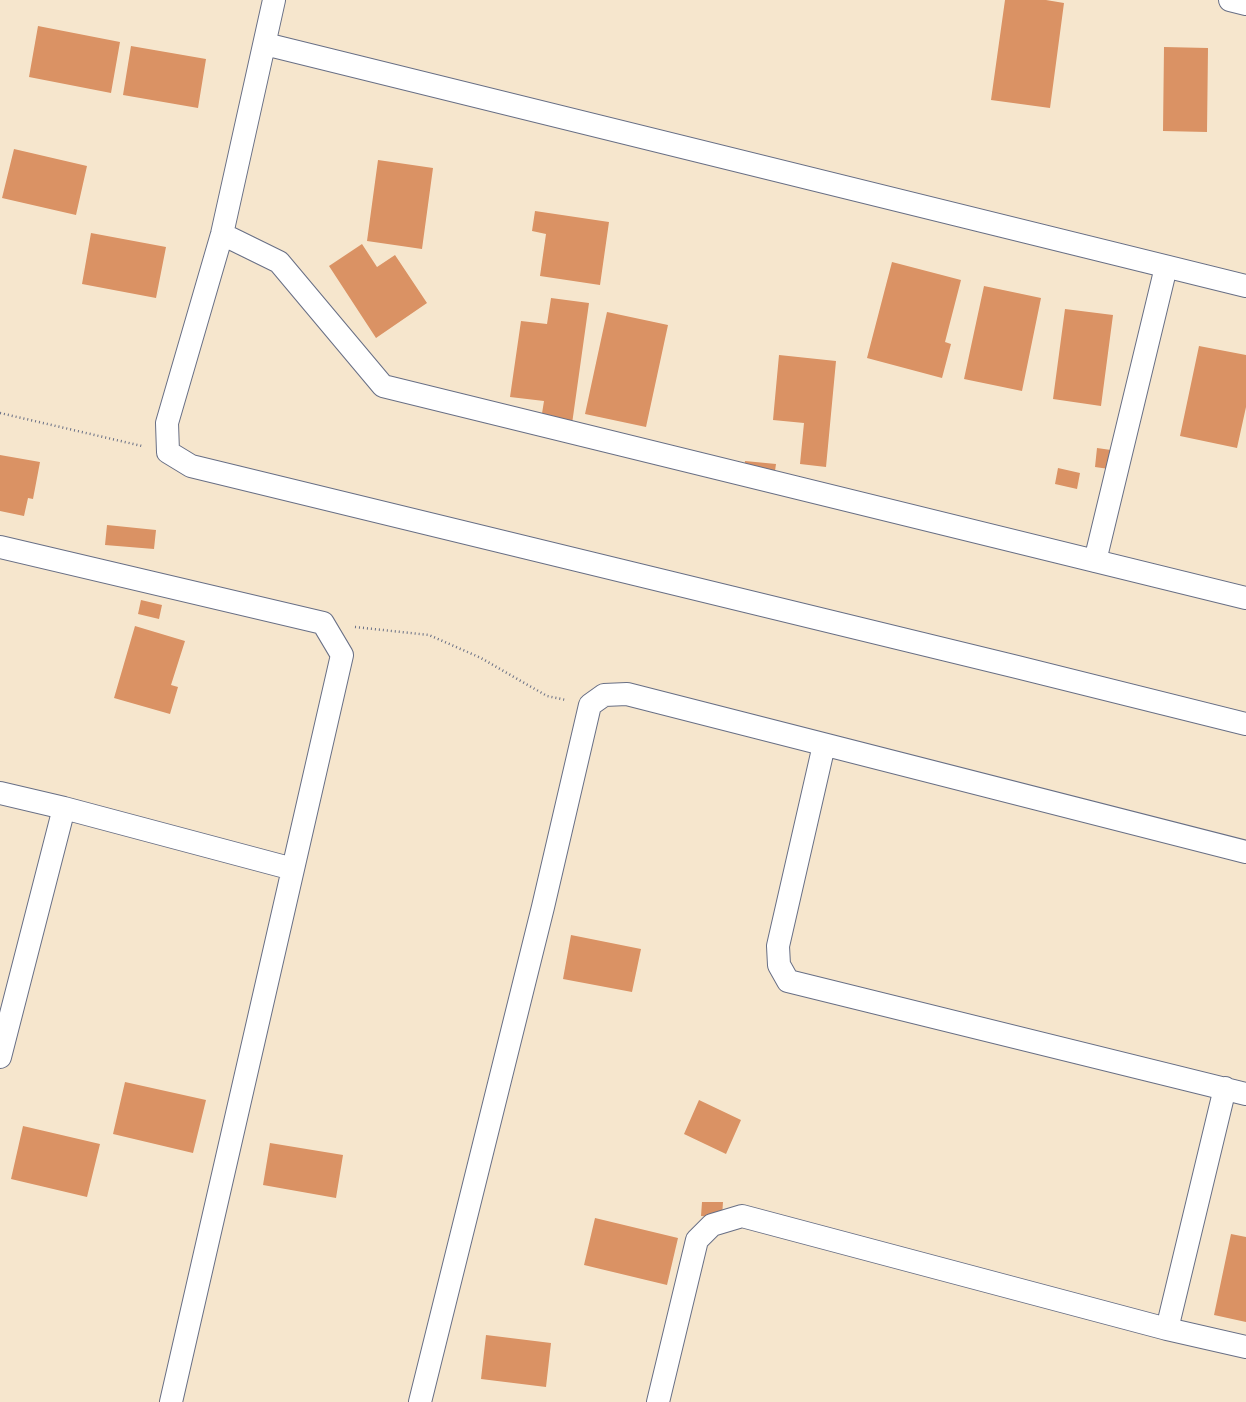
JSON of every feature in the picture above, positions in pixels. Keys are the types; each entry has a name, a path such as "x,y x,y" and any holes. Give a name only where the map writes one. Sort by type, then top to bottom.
{"street":[{"path":"274,0 222,234 167,423 168,452 191,466 1002,663 1246,724"},
{"path":"1230,0 1246,4"},
{"path":"265,44 1246,286"},
{"path":"222,234 279,262 383,386 1246,598"},
{"path":"1095,561 1166,267"},
{"path":"0,547 323,623 342,655 171,1402"},
{"path":"420,1402 543,907 590,705 604,696 626,694 1246,852"},
{"path":"824,745 778,946 779,965 788,981 1246,1094"},
{"path":"0,793 64,808 293,869"},
{"path":"0,1057 64,808"},
{"path":"1167,1328 1225,1088"},
{"path":"658,1402 697,1240 712,1225 742,1216 1167,1328 1246,1347"}],"path":[{"path":"0,413 168,452"},
{"path":"323,623 429,635 480,658 547,696 590,705"}],"building":[{"path":"1005,0 1046,0 1064,3 1050,108 991,100"},
{"path":"38,26 120,42 111,93 29,77"},
{"path":"131,46 206,59 198,108 123,95"},
{"path":"1164,47 1208,48 1207,132 1163,131"},
{"path":"14,149 87,166 76,215 2,198"},
{"path":"378,160 433,168 422,249 367,241"},
{"path":"535,211 609,222 600,285 540,276 546,234 532,231"},
{"path":"91,233 166,247 156,298 82,284"},
{"path":"362,244 377,267 395,255 427,303 376,338 329,266"},
{"path":"892,262 961,280 945,342 951,344 942,378 867,358"},
{"path":"984,286 1041,298 1022,391 964,379"},
{"path":"551,298 589,303 571,431 540,426 544,401 510,397 521,321 547,324"},
{"path":"1065,309 1113,315 1101,406 1053,399"},
{"path":"607,312 668,325 646,427 585,414"},
{"path":"1199,346 1246,355 1246,407 1237,448 1180,436"},
{"path":"779,355 836,361 826,467 800,464 804,423 773,420"},
{"path":"1097,448 1111,450 1109,469 1095,467"},
{"path":"0,455 40,462 33,499 28,498 24,516 0,511"},
{"path":"745,461 776,464 774,478 744,475"},
{"path":"1058,468 1080,473 1077,489 1055,484"},
{"path":"107,525 156,530 154,549 105,545"},
{"path":"141,600 162,605 159,619 138,614"},
{"path":"135,626 185,641 171,685 178,687 170,714 114,698"},
{"path":"571,935 641,949 632,992 563,979"},
{"path":"125,1082 206,1100 193,1153 113,1134"},
{"path":"699,1100 741,1120 726,1154 684,1134"},
{"path":"23,1126 100,1144 87,1197 11,1179"},
{"path":"270,1143 343,1155 336,1198 263,1185"},
{"path":"702,1202 723,1202 722,1217 701,1216"},
{"path":"595,1218 678,1238 667,1285 584,1265"},
{"path":"1231,1234 1246,1237 1246,1322 1214,1315"},
{"path":"486,1335 551,1343 546,1387 481,1379"}]}
